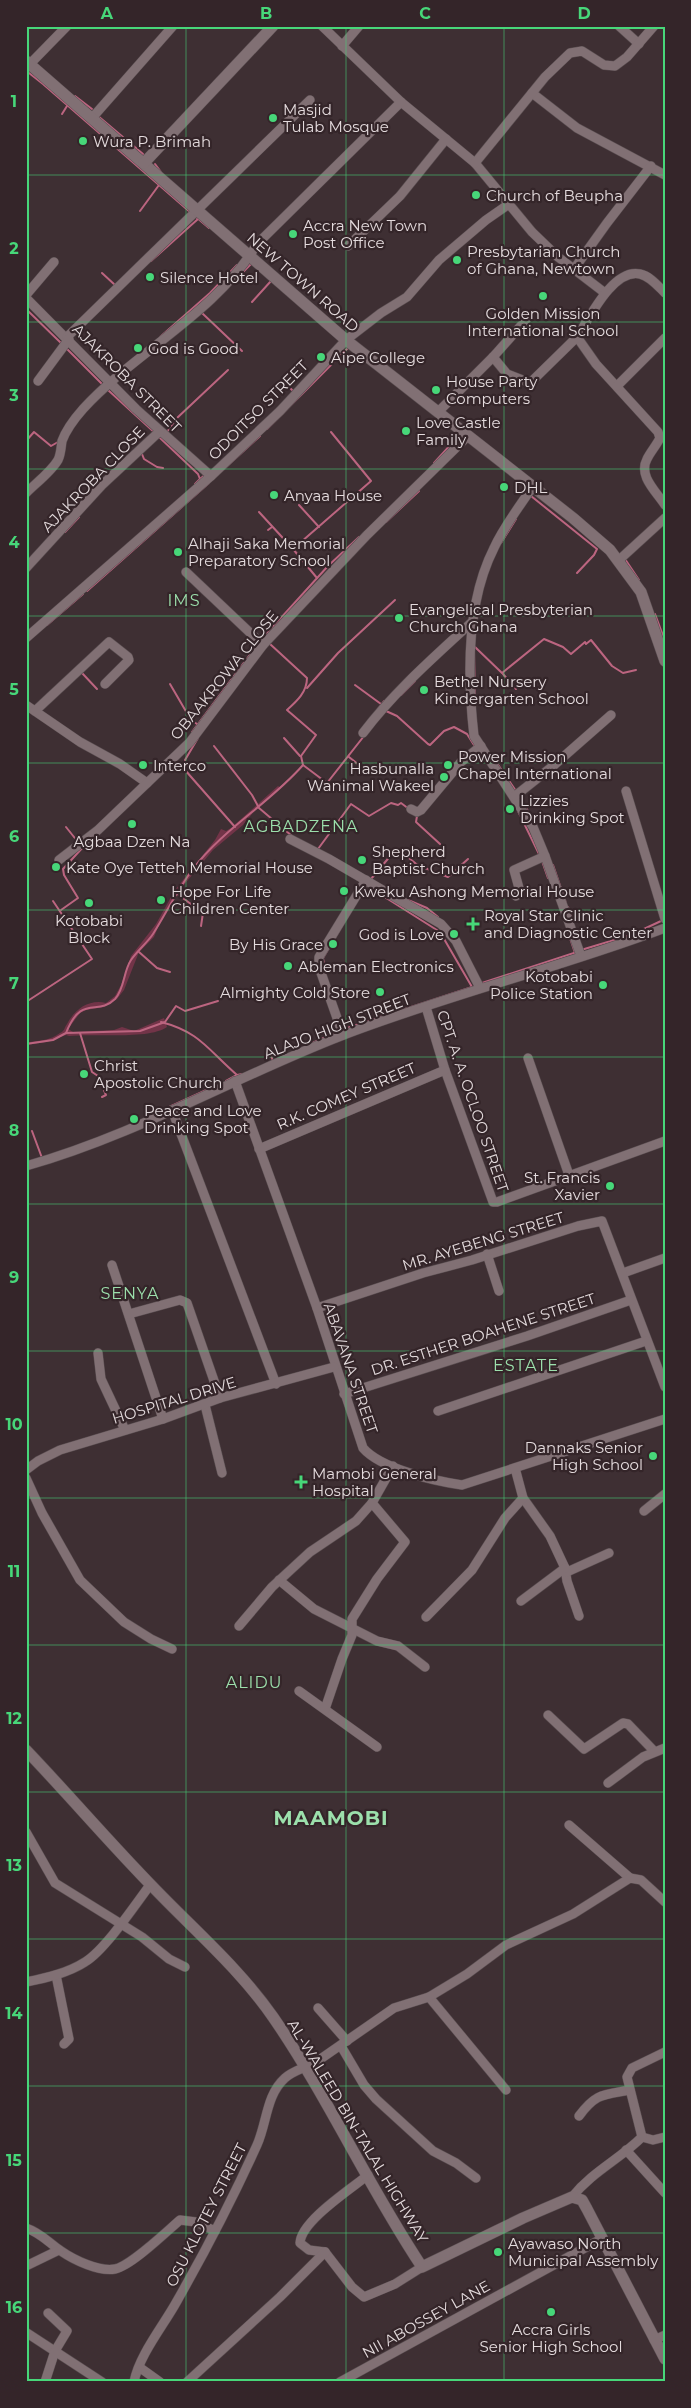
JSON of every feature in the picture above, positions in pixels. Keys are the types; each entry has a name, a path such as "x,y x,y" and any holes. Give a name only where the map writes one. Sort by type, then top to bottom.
{"street":[{"path":"27,64 67,26"},
{"path":"92,118 173,26"},
{"path":"144,163 273,26"},
{"path":"322,26 401,102 475,163 532,232 605,293"},
{"path":"342,46 359,26"},
{"path":"619,26 639,44"},
{"path":"475,163 545,76 570,53 582,52 610,67 622,62 654,26"},
{"name":"NEW TOWN ROAD","path":"27,64 92,118 346,340 593,535 619,560 641,592 665,661"},
{"path":"532,93 578,128 665,175"},
{"path":"38,381 68,338 310,100"},
{"path":"26,493 55,464 59,458 66,434 83,409 111,382 196,311 233,276 268,232 401,102"},
{"path":"348,246 400,196 446,139"},
{"path":"574,269 651,166"},
{"name":"ODOITSO STREET","path":"26,638 211,476 280,411 346,340 381,313 407,297 440,260 486,220 509,204"},
{"path":"26,296 54,262"},
{"path":"493,357 507,374 530,383 577,337 605,293 623,277 640,274 648,277 665,293"},
{"name":"AJAKROBA STREET","path":"26,296 160,431 211,476"},
{"path":"438,412 493,357 526,320"},
{"path":"577,337 596,364 658,432 660,438 646,460 644,468 649,483 665,505"},
{"path":"617,386 665,338"},
{"name":"AJAKROBA CLOSE","path":"26,568 102,485 160,431"},
{"name":"OBAAKROWA CLOSE","path":"59,860 98,830 190,742 263,646 367,535 468,436"},
{"path":"533,486 495,546 480,584 471,622 472,720 474,736 515,796 546,856 580,956"},
{"path":"619,560 665,518"},
{"path":"186,572 263,646"},
{"path":"363,733 383,709 435,655 471,622"},
{"path":"34,711 109,642 128,657 129,660 104,684"},
{"path":"26,705 147,783"},
{"path":"515,796 611,715"},
{"path":"411,809 417,812 422,810 460,762 481,746"},
{"path":"626,791 665,919"},
{"path":"290,839 433,918 446,928 456,940 480,988"},
{"path":"516,896 519,888 514,870 546,856"},
{"path":"343,1035 319,967 319,957 366,880"},
{"name":"ALAJO HIGH STREET","path":"26,1166 101,1141 343,1035 665,928"},
{"name":"CPT. A. A. OCLOO STREET","path":"426,1007 445,1070 493,1202 664,1142"},
{"path":"528,1058 569,1175"},
{"name":"R.K. COMEY STREET","path":"259,1149 445,1070"},
{"name":"ABAVANA STREET","path":"235,1081 317,1308 334,1367 363,1448 369,1455 392,1466 448,1483 462,1484 665,1419"},
{"path":"172,1110 276,1384"},
{"name":"MR. AYEBENG STREET","path":"317,1308 599,1220 604,1223 646,1342 665,1387"},
{"path":"487,1254 499,1291"},
{"path":"623,1273 665,1258"},
{"path":"112,1265 163,1419"},
{"path":"129,1314 180,1300 187,1303 220,1398"},
{"name":"DR. ESTHER BOAHENE STREET","path":"344,1394 379,1381 527,1336 631,1300"},
{"path":"438,1411 646,1342"},
{"path":"98,1353 100,1379 125,1430"},
{"name":"HOSPITAL DRIVE","path":"27,1465 60,1450 163,1419 220,1398 334,1367"},
{"path":"205,1404 222,1473"},
{"path":"239,1626 279,1580 310,1552 356,1522 372,1503 392,1466"},
{"path":"515,1468 523,1498 550,1536 566,1570 567,1581 579,1616"},
{"path":"26,1478 38,1505 80,1580 124,1622 151,1639 172,1649"},
{"path":"644,1511 665,1494"},
{"path":"426,1617 472,1570 505,1518 523,1498"},
{"path":"325,1709 353,1631 352,1619 405,1542 372,1503"},
{"path":"521,1601 566,1570 609,1553"},
{"path":"279,1580 306,1604 353,1631 377,1642 398,1646 425,1667"},
{"path":"299,1690 377,1747"},
{"path":"548,1715 584,1748 623,1723 628,1724 654,1751"},
{"path":"608,1783 654,1751 665,1748"},
{"name":"AL-WALEED BIN-TALAL HIGHWAY","path":"26,1750 150,1884 251,1988 272,2016 305,2068 422,2267 572,2196"},
{"path":"569,1825 630,1878 641,1880 665,1902"},
{"path":"26,1832 55,1883 142,1937 169,1959 185,1967"},
{"name":"OSU KLOTEY STREET","path":"134,2382 139,2367 215,2231 260,2138 268,2105 284,2078 305,2068 344,2044 394,2008 429,1997 467,1974 506,1945 572,1914 630,1878"},
{"path":"26,1982 56,1975 86,1962 120,1924 150,1884"},
{"path":"56,1975 69,2039 64,2044"},
{"path":"429,1997 506,2090"},
{"path":"318,2008 344,2044 364,2085 376,2099 433,2151 456,2163 476,2178"},
{"path":"642,2137 627,2077 632,2068 665,2052"},
{"path":"579,2116 589,2102 596,2097 630,2090"},
{"path":"642,2137 653,2140 665,2137"},
{"path":"642,2137 583,2183 572,2196 582,2200 660,2337 665,2359"},
{"path":"626,2150 665,2193"},
{"path":"368,2175 326,2209 301,2236 300,2243 303,2246 325,2252 352,2287 364,2297 395,2284 422,2267"},
{"path":"26,2228 43,2236 59,2250 94,2266 115,2269 127,2264 180,2220 196,2222 215,2231"},
{"name":"NII ABOSSEY LANE","path":"340,2382 603,2238"},
{"path":"26,2266 59,2250"},
{"path":"187,2382 280,2297 325,2252"},
{"path":"45,2382 55,2351 67,2331 48,2313"},
{"path":"27,2334 102,2382"},
{"path":"139,2367 160,2382"}],"shaded area":[{"path":"278,786 281,788 261,803 243,825 213,850 183,886 161,920 154,937 139,952 124,990 117,999 104,1007 80,1013 68,1029 73,1032 114,1030 122,1027 134,1031 164,1018 167,1027 159,1031 134,1035 66,1035 47,1042 26,1045 26,1043 56,1036 63,1031 74,1014 83,1006 94,1002 106,1003 115,996 131,956 156,924 175,890 215,840 221,829 226,831 231,828"}],"waterway":[{"path":"26,75 29,73 43,84 190,212"},
{"path":"75,96 92,109"},
{"path":"62,114 67,106"},
{"path":"98,116 143,154"},
{"path":"155,164 161,172"},
{"path":"140,211 159,185"},
{"path":"196,217 209,228"},
{"path":"151,261 198,219"},
{"path":"243,272 251,264"},
{"path":"160,337 210,293 237,265"},
{"path":"102,273 115,285"},
{"path":"252,302 271,281"},
{"path":"26,309 62,344"},
{"path":"202,313 242,351"},
{"path":"66,348 103,385"},
{"path":"267,429 347,349"},
{"path":"167,432 177,418 228,370"},
{"path":"289,387 293,391"},
{"path":"108,390 154,432"},
{"path":"26,441 34,432 51,446 58,442"},
{"path":"259,512 293,549 371,481 331,432"},
{"path":"158,436 198,474 200,479 195,484"},
{"path":"214,478 260,436"},
{"path":"434,463 454,441"},
{"path":"142,454 144,459 157,467 163,468"},
{"path":"200,479 206,474"},
{"path":"87,591 209,483"},
{"path":"386,522 419,491"},
{"path":"531,496 597,549 594,555 577,573"},
{"path":"299,505 319,527"},
{"path":"65,532 79,517"},
{"path":"501,543 516,519"},
{"path":"268,530 272,527"},
{"path":"261,640 328,566 359,537"},
{"path":"293,549 317,578"},
{"path":"625,559 639,580"},
{"path":"47,625 83,594"},
{"path":"307,688 338,653 395,600"},
{"path":"655,614 665,641"},
{"path":"475,647 502,673 544,639 563,647 571,654 585,642 586,644 591,640 612,666 623,673 636,670"},
{"path":"192,732 258,644"},
{"path":"270,644 307,678 303,692 298,700 287,710 316,735 301,756 303,765 327,783 364,736"},
{"path":"474,651 475,704"},
{"path":"82,673 97,689"},
{"path":"503,674 516,689"},
{"path":"401,695 415,681"},
{"path":"170,684 191,720 197,724"},
{"path":"355,685 381,704"},
{"path":"378,709 384,701"},
{"path":"386,711 397,716 430,745 444,731 454,727 467,734 474,745"},
{"path":"185,770 185,760 198,738"},
{"path":"284,738 300,756"},
{"path":"214,746 252,795 259,808 292,836"},
{"path":"492,756 516,791"},
{"path":"349,757 364,769 365,773"},
{"path":"173,762 185,770 235,827"},
{"path":"26,1044 53,1040 66,1033 72,1021 84,1009 102,1006 115,999 121,990 131,960 153,934 193,869 218,841 276,792 303,765"},
{"path":"519,795 529,813"},
{"path":"318,849 351,804 369,816 391,803 398,805 401,803 409,809"},
{"path":"518,811 539,854"},
{"path":"417,816 416,822 440,844"},
{"path":"66,827 78,842"},
{"path":"61,910 78,898 64,875 63,869 84,846"},
{"path":"371,879 397,848 421,868 448,877 468,859"},
{"path":"542,861 548,878"},
{"path":"553,865 566,903"},
{"path":"364,889 383,896 440,932 472,987 344,1029 326,979 323,958 364,889"},
{"path":"176,893 203,913 201,926"},
{"path":"408,900 427,908 438,917"},
{"path":"26,1002 92,959 53,901"},
{"path":"568,907 573,922"},
{"path":"581,950 631,935 661,921"},
{"path":"570,938 575,953"},
{"path":"139,952 157,968 170,972"},
{"path":"482,983 577,952"},
{"path":"66,1033 140,1031 165,1022 176,1006 185,1011 218,1001"},
{"path":"161,1022 174,1026 195,1037 237,1075 242,1074"},
{"path":"310,1044 337,1032 337,1028"},
{"path":"80,1033 92,1072 98,1076 106,1095 102,1097"},
{"path":"270,1053 273,1061"},
{"path":"226,1081 237,1075"},
{"path":"156,1113 213,1087"},
{"path":"32,1131 42,1158"}],"place":[{"name":"Masjid Tulab Mosque","path":"273,118"},
{"name":"Wura P. Brimah","path":"83,141"},
{"name":"Church of Beupha","path":"476,195"},
{"name":"Accra New Town Post Office","path":"293,234"},
{"name":"Presbytarian Church of Ghana, Newtown","path":"457,260"},
{"name":"Silence Hotel","path":"150,277"},
{"name":"Golden Mission International School","path":"543,296"},
{"name":"God is Good","path":"138,348"},
{"name":"Aipe College","path":"321,357"},
{"name":"House Party Computers","path":"436,390"},
{"name":"Love Castle Family","path":"406,431"},
{"name":"DHL","path":"504,487"},
{"name":"Anyaa House","path":"274,495"},
{"name":"Alhaji Saka Memorial Preparatory School","path":"178,552"},
{"name":"Evangelical Presbyterian Church Ghana","path":"399,618"},
{"name":"Bethel Nursery Kindergarten School","path":"424,690"},
{"name":"Interco","path":"143,765"},
{"name":"Power Mission Chapel International","path":"448,765"},
{"name":"Hasbunalla Wanimal Wakeel","path":"444,777"},
{"name":"Lizzies Drinking Spot","path":"510,809"},
{"name":"Agbaa Dzen Na","path":"132,824"},
{"name":"Shepherd Baptist Church","path":"362,860"},
{"name":"Kate Oye Tetteh Memorial House","path":"56,867"},
{"name":"Kweku Ashong Memorial House","path":"344,891"},
{"name":"Hope For Life Children Center","path":"161,900"},
{"name":"Kotobabi Block","path":"89,903"},
{"name":"Royal Star Clinic and Diagnostic Center","path":"473,924"},
{"name":"God is Love","path":"454,934"},
{"name":"By His Grace","path":"333,944"},
{"name":"Ableman Electronics","path":"288,966"},
{"name":"Kotobabi Police Station","path":"603,985"},
{"name":"Almighty Cold Store","path":"380,992"},
{"name":"Christ Apostolic Church","path":"84,1074"},
{"name":"Peace and Love Drinking Spot","path":"134,1119"},
{"name":"St. Francis Xavier","path":"610,1186"},
{"name":"Dannaks Senior High School","path":"653,1456"},
{"name":"Mamobi General Hospital","path":"301,1482"},
{"name":"Ayawaso North Municipal Assembly","path":"498,2252"},
{"name":"Accra Girls Senior High School","path":"551,2312"}],"district":[{"name":"IMS","path":"184,600"},
{"name":"AGBADZENA","path":"301,826"},
{"name":"SENYA","path":"130,1293"},
{"name":"ESTATE","path":"526,1365"},
{"name":"ALIDU","path":"254,1682"},
{"name":"MAAMOBI","path":"331,1818"}]}
